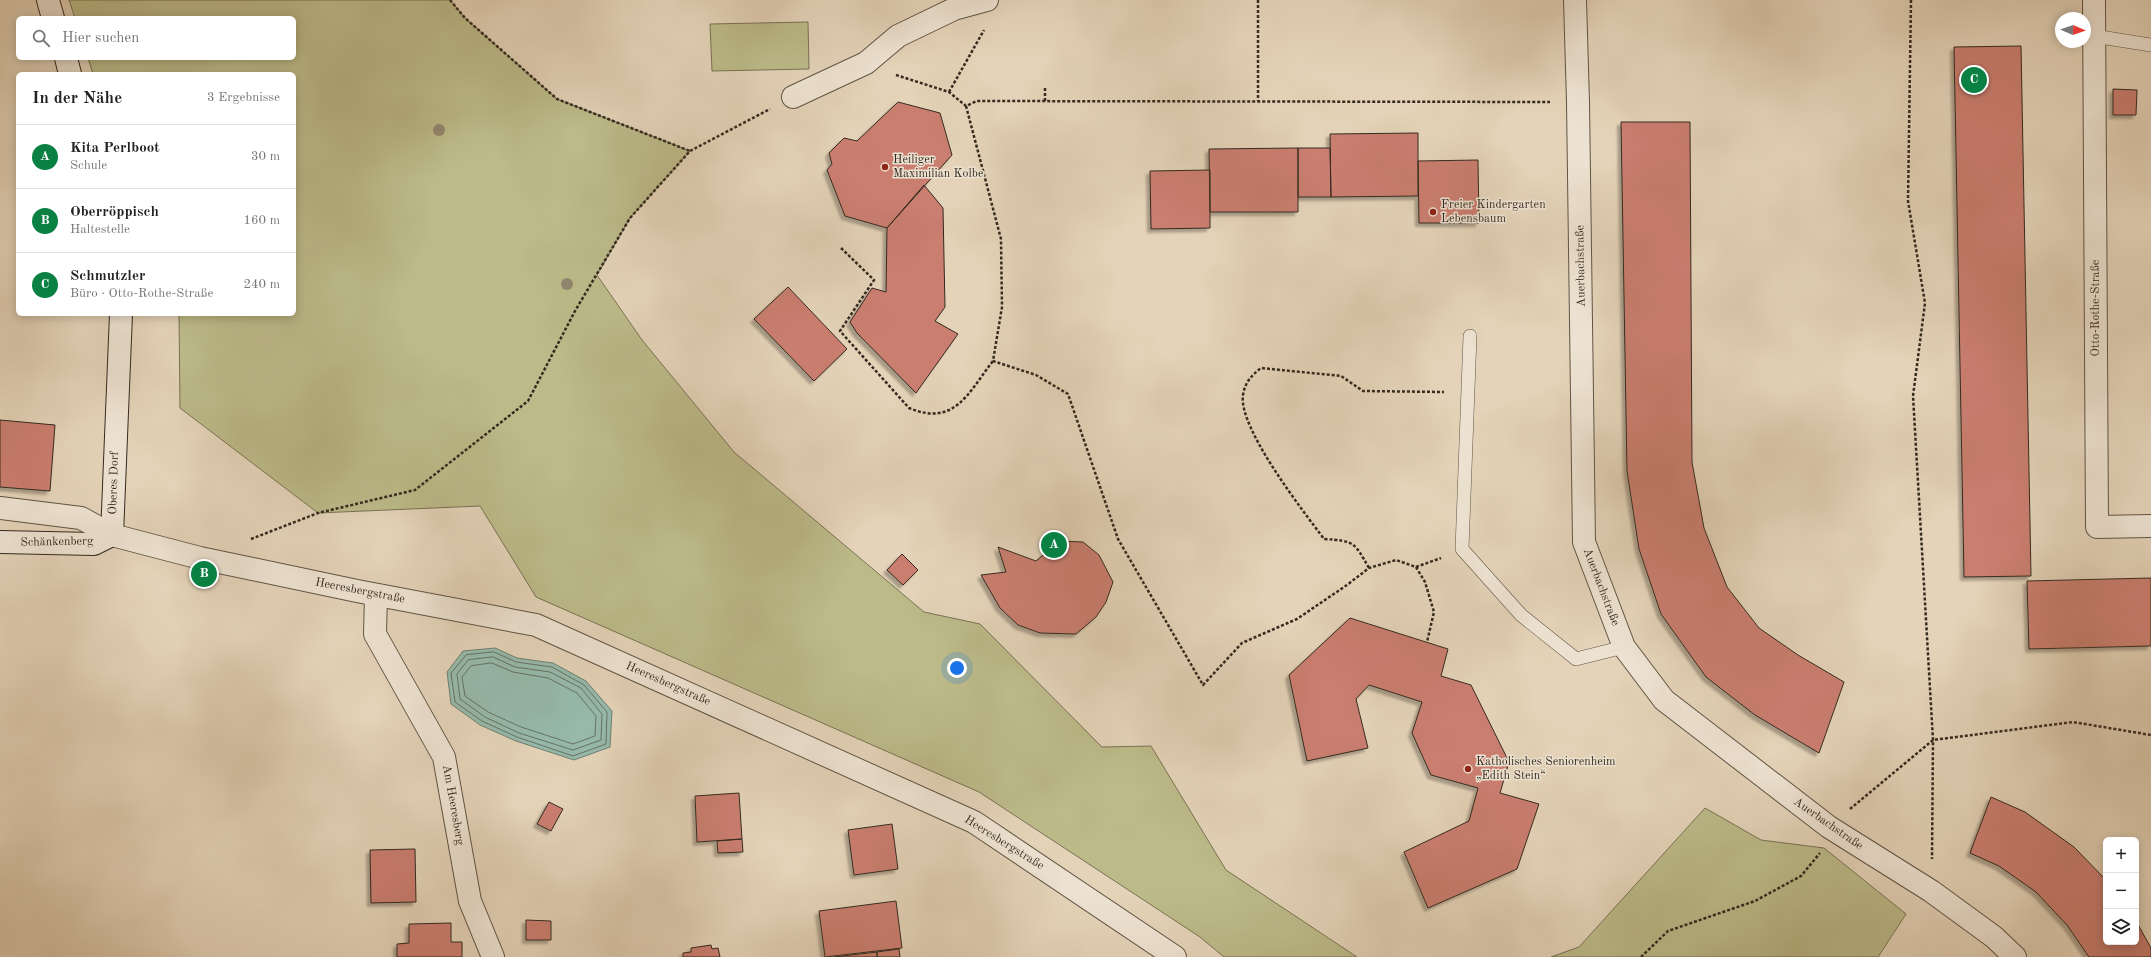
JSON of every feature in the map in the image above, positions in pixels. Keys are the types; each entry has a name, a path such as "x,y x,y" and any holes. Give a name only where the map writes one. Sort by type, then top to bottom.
{"street":[{"path":"48,0 52,16"},
{"path":"793,96 866,63 898,36 954,9 986,0"},
{"name":"Auerbachstraße","path":"1575,0 1578,102 1584,542 1624,647 1664,700 1829,827 1931,892 1994,937 2015,957"},
{"name":"Otto-Rothe-Straße","path":"2094,0 2097,527 2151,526"},
{"path":"66,60 70,72"},
{"name":"Oberes Dorf","path":"0,508 81,518 112,535 121,316"},
{"name":"Schänkenberg","path":"0,542 94,544 112,535"},
{"name":"Heeresbergstraße","path":"112,535 200,558 376,595 536,625 967,819 1116,916 1175,957"},
{"name":"Am Heeresberg","path":"376,595 375,634 444,757 470,901 493,957"}],"lane":[{"path":"2094,36 2151,45"},
{"path":"1470,336 1462,549 1521,615 1576,659 1624,647"}],"path":[{"path":"450,0 465,18 557,99 690,150"},
{"path":"1258,0 1258,101"},
{"path":"1912,0 1908,201 1925,303 1913,396 1933,740 1931,892"},
{"path":"949,92 983,31"},
{"path":"841,248 874,280 840,331 909,408 924,414 942,414 958,405 993,361 1002,307 1001,239 966,106 949,92 933,88 866,63"},
{"path":"1045,86 1045,101"},
{"path":"244,541 318,513 415,490 528,401 575,311 630,218 690,150 793,96"},
{"path":"966,106 977,101 1578,102"},
{"path":"993,361 1036,375 1068,394 1118,539 1203,685 1242,643 1297,619 1369,568 1396,560 1416,567 1425,582 1434,612 1427,642"},
{"path":"1369,568 1356,546 1342,540 1324,539 1280,479 1248,422 1242,395 1249,378 1261,368 1340,376 1363,391 1467,392"},
{"path":"1416,567 1462,549"},
{"path":"1641,957 1668,931 1755,901 1801,876 1824,848 1829,827 1933,740 2073,722 2151,735"}],"shaded area":[{"path":"69,0 450,0 465,18 557,99 690,151 630,218 597,275 642,340 734,452 924,612 980,624 1102,747 1151,746 1226,870 1357,957 1224,957 1200,937 979,792 536,597 480,506 318,513 180,408 179,316 296,316 296,72 92,72 89,60 296,60 296,16 74,16"},
{"path":"808,22 809,69 712,71 710,24"},
{"path":"1705,808 1761,840 1824,848 1906,914 1878,957 1551,957 1579,947"}],"water":[{"path":"495,648 517,658 553,663 586,681 612,711 610,747 574,760 516,741 480,725 451,704 447,672 463,651"}],"building":[{"path":"2021,46 2031,576 1964,577 1954,47"},
{"path":"2113,89 2137,90 2136,115 2113,115"},
{"name":"Heiliger Maximilian Kolbe","path":"898,102 940,113 952,155 887,228 845,216 827,170 832,164 829,153 844,138 857,141"},
{"path":"1621,122 1690,122 1692,462 1704,528 1727,587 1759,628 1798,655 1844,682 1819,753 1755,715 1706,677 1661,614 1639,549 1627,471"},
{"path":"1418,133 1418,196 1331,197 1330,134"},
{"path":"1298,148 1330,148 1331,197 1298,197"},
{"path":"1298,148 1298,212 1210,212 1209,149"},
{"path":"1478,160 1479,223 1419,223 1418,161"},
{"path":"1210,170 1210,228 1151,229 1150,171"},
{"path":"924,185 943,208 945,307 935,321 958,334 916,393 857,333 850,322 872,288 886,292 887,228"},
{"path":"788,287 847,349 814,381 754,319"},
{"path":"0,420 55,425 50,491 0,487"},
{"path":"1060,541 1083,542 1099,555 1113,582 1106,602 1096,617 1076,634 1040,633 1018,625 1000,608 981,575 1006,572 998,547 1036,561"},
{"path":"902,554 918,570 903,585 887,570"},
{"path":"2151,578 2151,646 2029,649 2027,581"},
{"name":"Katholisches Seniorenheim „Edith Stein“","path":"1350,618 1448,649 1441,676 1471,685 1509,762 1500,793 1539,804 1517,869 1428,908 1404,852 1469,821 1478,788 1431,775 1412,733 1422,702 1369,685 1356,699 1368,748 1307,761 1289,675"},
{"path":"739,793 742,839 697,842 695,796"},
{"path":"1991,797 2025,812 2074,847 2103,877 2103,945 2139,945 2139,926 2151,948 2151,957 2089,957 2067,925 2036,892 1999,866 1970,853"},
{"path":"549,802 563,809 551,831 537,824"},
{"path":"892,824 898,869 854,875 848,830"},
{"path":"742,839 743,852 718,853 717,841"},
{"path":"415,849 416,902 371,903 370,850"},
{"path":"896,901 902,948 825,957 819,911"},
{"path":"526,920 551,921 551,940 526,940"},
{"path":"451,923 451,942 462,942 462,957 397,957 397,944 409,943 409,924"},
{"path":"711,945 712,949 718,948 720,957 683,957 683,953 691,952 691,948"},
{"path":"899,949 900,957 877,957 877,952"},
{"path":"877,952 877,957 834,957"}],"place":[{"name":"Schmutzler","path":"1974,80"},
{"name":"Heiliger Maximilian Kolbe","path":"885,167"},
{"name":"Freier Kindergarten Lebensbaum","path":"1433,212"},
{"name":"Kita Perlboot","path":"1054,545"},
{"name":"Oberröppisch","path":"204,574"},
{"name":"Katholisches Seniorenheim „Edith Stein“","path":"1468,769"}]}
